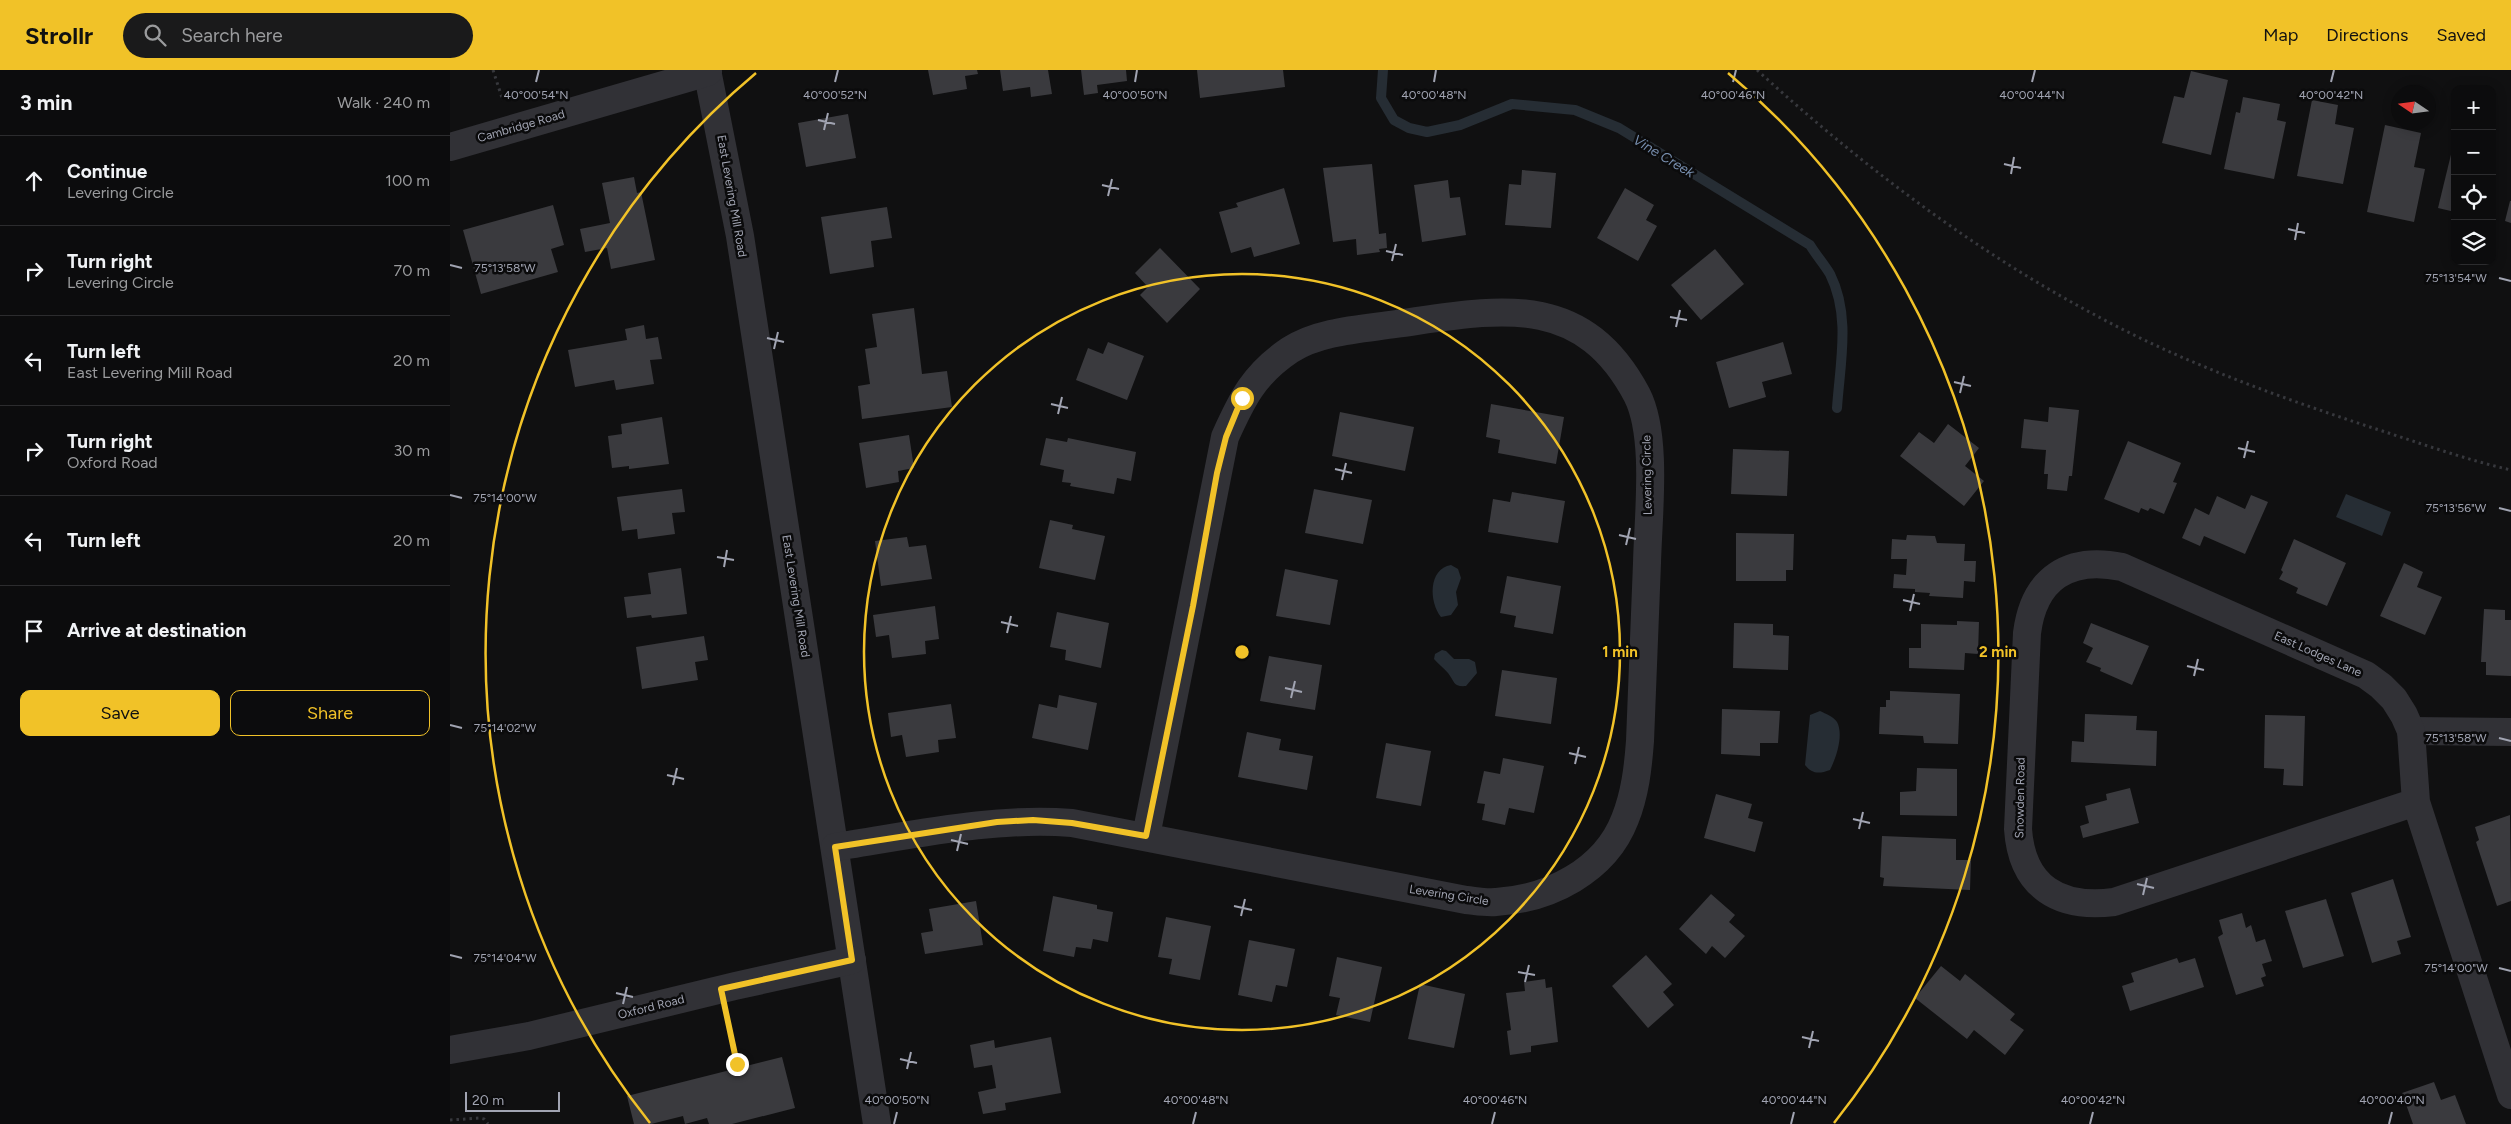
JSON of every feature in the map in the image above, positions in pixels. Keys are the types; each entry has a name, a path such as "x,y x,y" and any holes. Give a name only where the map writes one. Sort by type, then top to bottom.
{"street":[{"name":"Cambridge Road","path":"450,147 708,71"},
{"name":"East Levering Mill Road","path":"708,71 740,236 877,1124"},
{"name":"Levering Circle","path":"835,847 997,822 1033,820 1072,823 1466,900 1495,902 1527,898 1557,888 1586,871 1609,847 1625,820 1637,773 1641,721 1649,452 1646,422 1638,397 1620,368 1601,347 1577,329 1550,318 1518,312 1488,311 1354,330 1320,338 1291,349 1265,370 1242,398 1226,437 1146,836"},
{"name":"East Lodges Lane","path":"2047,583 2063,571 2083,564 2102,563 2122,568 2366,674 2394,699 2404,714 2411,731 2416,802 2511,1095"},
{"name":"Snowden Road","path":"2047,583 2036,598 2029,617 2027,633 2018,829 2024,861 2032,876 2044,889 2060,899 2077,904 2114,902 2416,802"},
{"path":"2411,731 2511,732"},
{"name":"Oxford Road","path":"450,1050 529,1036 721,989 852,960"}],"path":[{"path":"493,70 505,106"},
{"path":"1758,70 1853,153 1898,187 2016,268 2097,316 2221,374 2282,398 2446,452 2511,470"},
{"path":"721,989 737,1064 735,1069"},
{"path":"737,1064 742,1068"},
{"path":"450,1120 464,1121 480,1118 484,1119 488,1124"}],"shaded area":[{"path":"2346,494 2391,512 2382,536 2336,517"},
{"path":"1451,565 1458,569 1461,578 1456,592 1458,605 1451,615 1441,617 1434,603 1433,587 1438,573 1443,568"},
{"path":"1442,650 1446,651 1454,659 1469,659 1475,662 1477,673 1466,686 1456,685 1434,659 1435,654"},
{"path":"1820,711 1829,715 1837,722 1840,733 1837,753 1830,770 1819,773 1813,772 1805,765 1810,715"}],"building":[{"path":"928,70 977,70 978,74 965,76 967,89 933,95"},
{"path":"1000,70 1048,70 1052,94 1031,97 1030,87 1003,91"},
{"path":"1081,70 1126,70 1127,81 1097,85 1098,93 1084,95"},
{"path":"1197,70 1283,70 1285,87 1200,98"},
{"path":"2191,71 2228,80 2211,155 2162,143 2174,96 2184,98"},
{"path":"2243,97 2280,104 2277,120 2286,122 2274,179 2224,169 2236,112 2240,113"},
{"path":"2312,100 2338,105 2335,124 2354,128 2343,184 2297,176"},
{"path":"848,114 856,158 806,167 798,123"},
{"path":"2385,125 2391,126 2391,130 2408,130 2421,133 2414,167 2425,169 2414,222 2367,212"},
{"path":"2451,154 2451,211 2438,208"},
{"path":"1372,164 1379,234 1386,233 1387,248 1379,249 1380,252 1357,255 1356,239 1333,242 1323,168"},
{"path":"1522,170 1556,173 1551,228 1505,225 1509,184 1521,185"},
{"path":"634,177 637,193 641,192 655,260 611,269 607,248 585,252 580,229 610,223 602,183"},
{"path":"1448,180 1450,198 1460,197 1466,235 1422,242 1414,185"},
{"path":"1284,188 1300,244 1254,257 1251,247 1231,253 1219,212 1238,207 1236,203"},
{"path":"1625,188 1654,205 1646,220 1657,226 1638,261 1597,238"},
{"path":"2511,201 2511,223 2505,221"},
{"path":"553,205 564,245 551,249 558,272 481,294 463,230"},
{"path":"887,207 892,238 871,241 874,267 830,274 821,217"},
{"path":"1160,248 1200,289 1167,323 1140,295 1148,287 1135,273"},
{"path":"1715,249 1744,284 1701,320 1671,285"},
{"path":"914,308 922,374 947,371 952,407 862,419 858,386 870,384 865,349 877,347 872,314"},
{"path":"644,325 646,339 658,337 662,359 650,360 654,384 616,390 614,380 575,387 568,350 627,340 625,329"},
{"path":"1108,342 1144,356 1127,400 1076,380 1088,348 1103,354"},
{"path":"1783,342 1792,374 1762,382 1766,397 1729,408 1716,362"},
{"path":"1491,404 1564,417 1556,464 1498,453 1500,440 1486,437"},
{"path":"2049,407 2079,410 2072,476 2069,476 2067,491 2047,489 2048,474 2044,474 2046,450 2021,448 2024,419 2048,422"},
{"path":"1340,412 1414,427 1405,471 1332,456"},
{"path":"662,417 669,464 629,469 629,466 612,468 608,436 622,434 621,424"},
{"path":"1948,424 1979,448 1965,466 1984,481 1964,506 1900,456 1919,432 1934,443"},
{"path":"909,435 914,468 898,471 899,482 866,488 859,443"},
{"path":"1046,438 1067,442 1068,438 1136,452 1131,481 1117,478 1114,494 1070,486 1071,483 1062,482 1064,470 1040,465"},
{"path":"2128,441 2181,463 2173,482 2177,483 2164,514 2150,508 2148,511 2141,508 2139,513 2104,499"},
{"path":"1733,449 1789,451 1787,496 1731,494"},
{"path":"682,489 685,512 672,513 675,534 638,539 637,529 622,531 617,497"},
{"path":"1314,489 1372,500 1363,544 1305,533"},
{"path":"1512,492 1565,501 1558,543 1488,532 1493,499 1510,502"},
{"path":"2251,495 2268,502 2245,554 2204,536 2200,546 2182,538 2195,508 2209,515 2217,496 2245,509"},
{"path":"1050,520 1073,525 1072,529 1105,536 1095,580 1039,568"},
{"path":"1736,533 1794,534 1793,570 1786,570 1786,581 1736,581"},
{"path":"1907,535 1935,536 1937,543 1965,544 1964,561 1976,561 1975,582 1964,581 1963,598 1929,596 1930,593 1915,592 1915,589 1893,588 1894,574 1906,575 1907,559 1891,559 1892,539 1906,540"},
{"path":"907,537 909,547 926,545 932,579 881,586 875,541"},
{"path":"2294,539 2346,563 2327,606 2296,593 2298,588 2279,579"},
{"path":"2404,563 2423,572 2417,587 2442,597 2425,635 2380,616"},
{"path":"681,568 687,614 652,618 651,615 627,618 624,597 651,594 648,573"},
{"path":"1285,569 1338,580 1330,625 1276,616"},
{"path":"1507,576 1561,586 1553,634 1514,627 1516,616 1500,613"},
{"path":"935,606 939,639 925,641 926,654 892,658 889,635 876,637 873,615"},
{"path":"2484,609 2505,610 2505,620 2511,620 2511,676 2486,675 2486,662 2481,662"},
{"path":"1057,612 1109,623 1101,668 1065,660 1066,650 1050,647"},
{"path":"1957,621 1979,622 1978,654 1965,653 1964,670 1909,668 1909,648 1921,648 1921,624 1957,625"},
{"path":"1734,623 1773,624 1773,635 1789,636 1788,670 1733,668"},
{"path":"2091,623 2149,646 2132,685 2100,671 2101,668 2086,662 2093,648 2083,643"},
{"path":"704,636 708,660 695,662 698,680 642,689 636,647"},
{"path":"1269,656 1322,665 1315,710 1260,701"},
{"path":"1502,670 1557,678 1551,724 1495,716"},
{"path":"1890,691 1960,694 1958,744 1924,743 1923,736 1879,734 1880,707 1886,707 1886,700 1890,700"},
{"path":"1059,695 1097,703 1088,750 1032,738 1039,704 1057,708"},
{"path":"951,704 956,738 938,740 939,752 906,757 902,735 891,737 888,713"},
{"path":"1722,709 1780,711 1778,743 1760,743 1760,756 1721,754"},
{"path":"2085,714 2137,716 2136,730 2157,731 2156,766 2071,762 2072,741 2084,742"},
{"path":"2265,715 2305,716 2303,786 2283,785 2284,769 2264,768"},
{"path":"1247,732 1281,739 1279,750 1313,756 1307,790 1238,777"},
{"path":"1386,743 1431,751 1421,806 1376,798"},
{"path":"1503,758 1544,766 1534,813 1509,808 1505,825 1482,820 1485,804 1477,803 1484,771 1500,774"},
{"path":"1917,768 1957,769 1957,816 1900,815 1900,792 1916,791"},
{"path":"2130,788 2139,823 2083,838 2080,826 2089,823 2085,806 2107,800 2106,794"},
{"path":"1716,794 1752,804 1748,818 1763,822 1755,852 1704,838"},
{"path":"2510,815 2511,901 2497,906 2476,842 2479,840 2475,827"},
{"path":"1882,836 1956,839 1956,860 1971,860 1970,890 1883,886 1884,878 1880,877"},
{"path":"2393,879 2411,937 2397,941 2401,954 2372,963 2351,893"},
{"path":"1711,894 1735,915 1729,922 1745,936 1725,958 1712,946 1706,954 1679,929"},
{"path":"1053,896 1097,905 1097,909 1113,912 1108,942 1093,939 1091,949 1076,947 1074,957 1043,951"},
{"path":"2326,899 2344,956 2303,968 2285,911"},
{"path":"976,901 983,945 925,954 921,933 933,931 929,909"},
{"path":"2242,913 2246,928 2251,925 2256,942 2265,939 2272,961 2262,964 2266,976 2261,978 2264,986 2236,995 2218,937 2223,934 2219,920"},
{"path":"1166,917 1211,926 1200,980 1169,974 1172,959 1158,957"},
{"path":"1249,940 1295,949 1287,987 1276,985 1272,1002 1238,995"},
{"path":"1646,955 1672,984 1663,992 1674,1005 1648,1028 1612,986"},
{"path":"1337,957 1382,967 1370,1022 1336,1015 1340,998 1329,996"},
{"path":"2177,958 2179,963 2195,958 2204,987 2130,1011 2122,986 2134,982 2131,973"},
{"path":"1941,966 1960,981 1965,974 2015,1014 2010,1020 2024,1030 2005,1055 1974,1030 1967,1039 1915,998"},
{"path":"1545,979 1546,988 1552,987 1558,1042 1531,1046 1531,1052 1510,1055 1507,1031 1511,1030 1506,993 1525,991 1524,982"},
{"path":"1420,984 1465,994 1454,1048 1408,1039"},
{"path":"1051,1037 1061,1093 1005,1103 1006,1110 983,1114 978,1092 996,1088 992,1065 974,1068 970,1045 994,1040 995,1048"},
{"path":"782,1057 795,1108 732,1124 709,1124 707,1118 685,1124 683,1116 651,1124 634,1124 627,1096"},
{"path":"2434,1082 2441,1100 2455,1095 2466,1124 2413,1124 2402,1093"}],"waterway":[{"name":"Vine Creek","path":"1383,70 1381,98 1394,120 1409,128 1427,132 1460,125 1512,104 1575,110 1619,128 1810,245 1830,274 1840,306 1842,357 1837,408"}],"route":[{"path":"737,1064 721,989 852,960 835,847 997,822 1033,820 1072,823 1146,836 1193,606 1217,473 1226,437 1242,398"}]}
